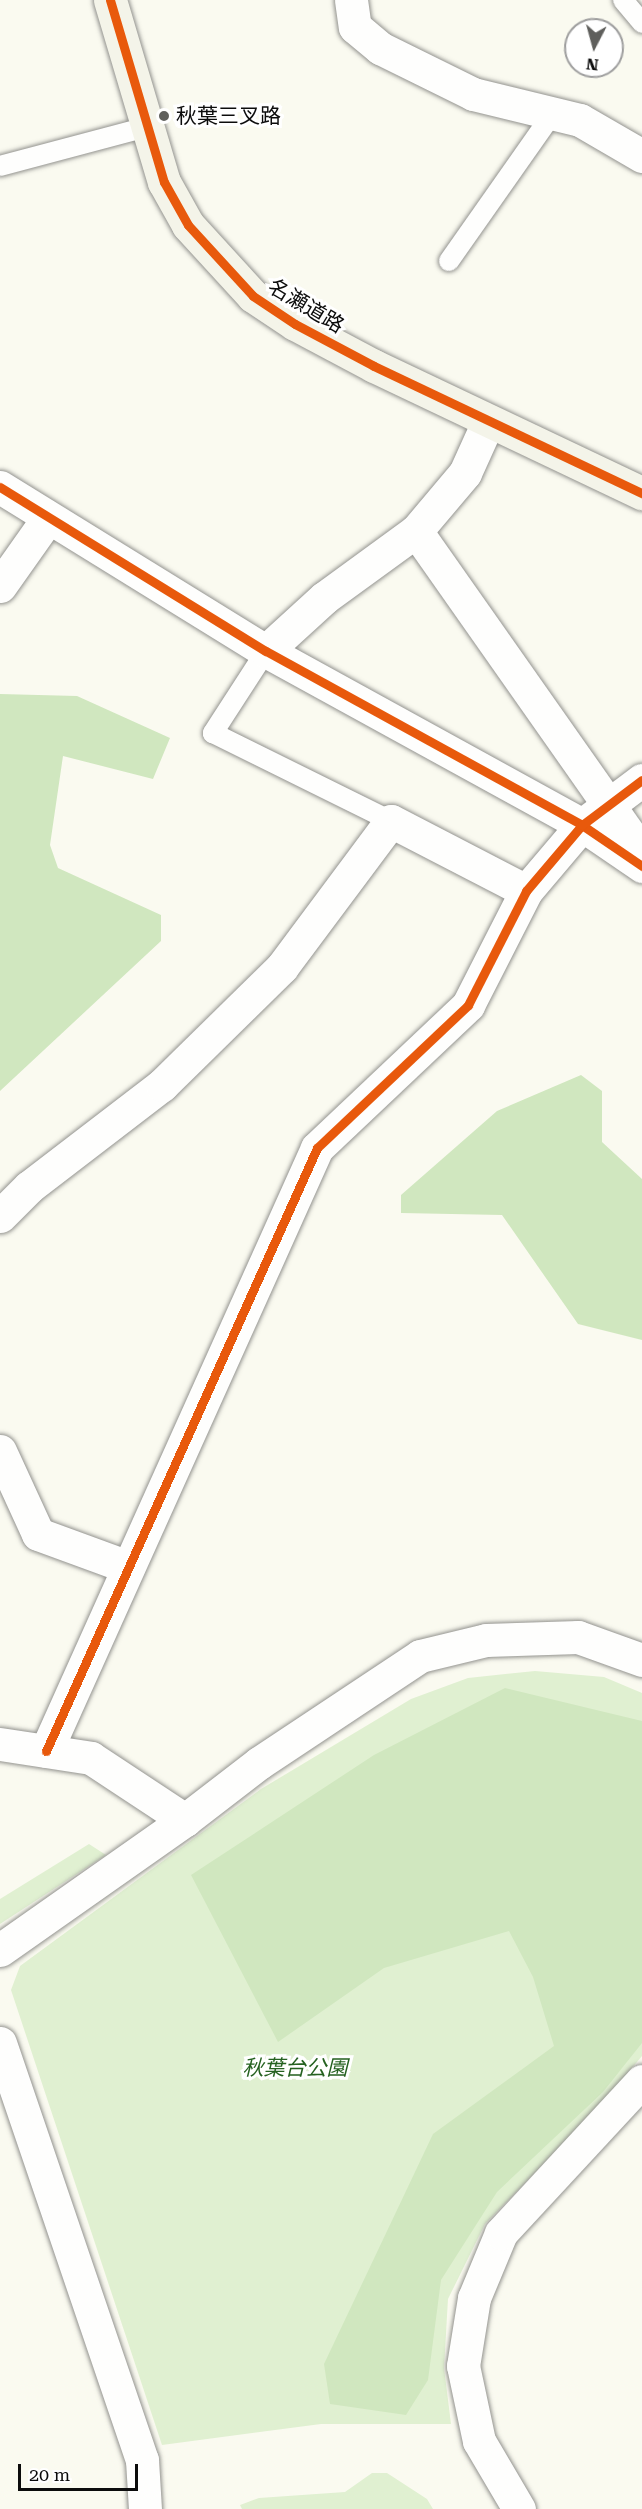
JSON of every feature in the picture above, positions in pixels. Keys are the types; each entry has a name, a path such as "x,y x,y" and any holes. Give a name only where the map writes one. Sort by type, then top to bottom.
{"street":[{"name":"名瀬道路","path":"110,0 164,182 188,225 253,296 295,324 488,422 642,494"},
{"path":"351,0 355,27 380,48 473,94 580,120 642,156"},
{"path":"266,651 324,598 416,531 465,472 488,422"},
{"path":"0,487 266,651 582,825 642,866"},
{"path":"0,586 48,518"},
{"path":"416,531 642,852"},
{"path":"46,1751 317,1148 468,1005 526,891 582,825 642,780"},
{"path":"0,1216 29,1187 162,1085 282,968 391,821 526,891"},
{"path":"0,1451 38,1534 128,1567"},
{"path":"0,1950 185,1820 259,1763 420,1656 486,1640 578,1637 642,1660"},
{"path":"0,1744 91,1758 185,1820"},
{"path":"0,2043 142,2460 146,2509"},
{"path":"519,2509 479,2441 463,2366 474,2298 501,2233 642,2081"}],"lane":[{"path":"623,0 642,23"},
{"path":"449,261 553,113"},
{"path":"0,166 147,127"},
{"path":"266,651 213,733 391,821"}],"green space":[{"path":"0,694 77,696 170,738 153,779 63,756 50,845 58,868 161,915 161,941 0,1091"},
{"path":"581,1075 602,1091 602,1142 642,1179 642,1340 578,1324 502,1215 401,1213 401,1195 497,1111"},
{"name":"秋葉台公園","path":"535,1671 604,1677 642,1693 642,2056 597,2109 485,2224 448,2299 444,2368 451,2424 321,2424 162,2445 11,1990 20,1966 261,1789 411,1699 468,1678"},
{"path":"505,1688 642,1721 642,2043 603,2092 497,2192 441,2280 428,2380 406,2415 330,2404 324,2364 433,2134 554,2046 533,1977 509,1931 384,1968 278,2042 191,1875 374,1755"},
{"path":"89,1844 106,1855 0,1924 0,1899"},
{"path":"372,2473 387,2473 427,2499 433,2509 242,2509 240,2505 259,2498 345,2492"}],"cycle path":[{"path":"110,0 164,182 188,225 253,296 295,324 374,366 642,493"},
{"path":"0,487 266,651 582,825 642,866"},
{"path":"46,1751 317,1148 468,1005 526,891 582,825 642,780"}],"place":[{"name":"秋葉三叉路","path":"164,116"}]}
